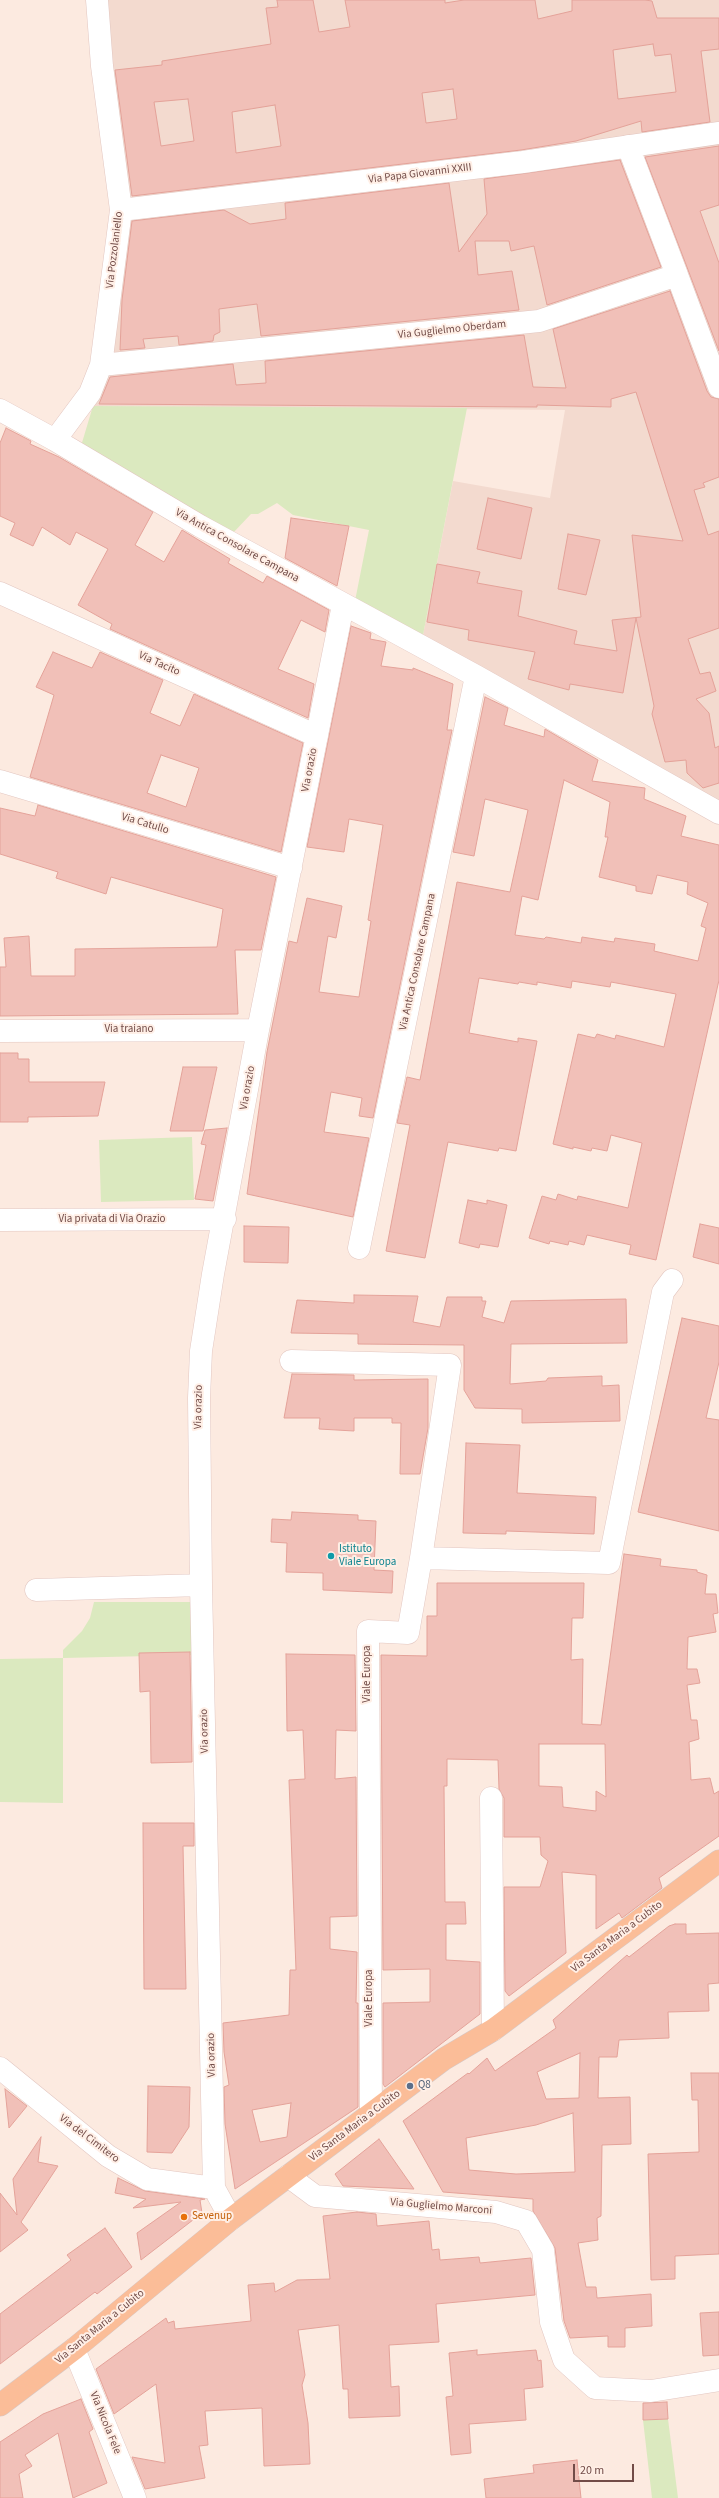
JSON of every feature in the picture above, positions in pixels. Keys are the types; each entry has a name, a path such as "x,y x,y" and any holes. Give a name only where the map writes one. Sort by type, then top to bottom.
{"main road":[{"name":"Via Santa Maria a Cubito","path":"0,2405 74,2349 231,2219 444,2059 493,2030 719,1860"}],"street":[{"name":"Via Pozzolaniello","path":"55,440 90,393 101,365 121,210 102,66 97,0"},
{"name":"Via Papa Giovanni XXIII","path":"121,210 523,162 719,132"},
{"path":"628,146 719,387"},
{"name":"Via Guglielmo Oberdam","path":"101,365 539,322 677,275"},
{"name":"Via Antica Consolare Campana","path":"0,410 55,440 200,526 476,676 719,813"},
{"name":"Via Tacito","path":"0,593 317,736"},
{"name":"Via orazio","path":"231,2219 214,2188 199,1398 201,1359 213,1274 225,1219 258,1030 343,605"},
{"name":"Via Antica Consolare Campana","path":"359,1248 476,676"},
{"name":"Via Catullo","path":"0,781 291,868"},
{"name":"Via traiano","path":"0,1031 258,1030"},
{"name":"Via privata di Via Orazio","path":"0,1220 225,1219"},
{"path":"421,1558 609,1563 663,1292 672,1280"},
{"name":"Viale Europa","path":"291,1361 450,1365 421,1558 408,1633 368,1631 371,2114"},
{"path":"36,1590 202,1585"},
{"path":"491,1798 493,2030"},
{"name":"Via del Cimitero","path":"0,2068 108,2156 147,2178 214,2188"},
{"name":"Via Guglielmo Marconi","path":"288,2176 315,2196 496,2212 526,2222 543,2250 551,2322 564,2360 595,2388 651,2391 719,2380"},
{"name":"Via Nicola Fele","path":"74,2349 135,2498"}],"shaded area":[{"path":"104,0 719,0 719,805 423,635 453,481 550,498 565,410 93,406 125,217"}],"green space":[{"path":"93,406 467,408 423,635 355,601 369,530 293,515 277,503 258,514 251,514 233,533 81,446"},
{"path":"192,1137 194,1200 101,1202 99,1140"},
{"path":"94,1602 193,1602 194,1655 63,1658 63,1650 82,1631 90,1618"},
{"path":"63,1658 63,1803 0,1802 0,1659"},
{"path":"668,2419 678,2498 652,2498 643,2420"}],"building":[{"path":"277,0 313,0 319,32 350,27 345,0 445,0 445,3 464,0 535,0 538,19 572,11 572,0 645,0 652,1 657,18 719,18 719,49 701,51 710,122 642,132 641,121 576,141 521,150 132,196 115,70 162,65 162,61 271,44 266,8 278,7","holes":["653,44 655,56 671,54 676,92 618,99 613,50","453,89 457,119 426,123 422,93","188,99 194,141 161,146 154,102","275,105 281,146 236,153 232,112"]},
{"path":"719,146 719,205 700,211 719,263 719,351 645,157"},
{"path":"620,160 661,267 547,305 534,246 511,251 509,241 475,241 478,275 512,271 519,310 261,336 257,304 219,309 220,332 214,335 213,341 179,345 178,336 143,339 145,348 120,350 122,300 132,221 224,210 250,224 286,219 285,203 449,183 459,252 487,214 484,179"},
{"path":"670,291 707,391 711,397 719,399 719,477 703,483 705,487 694,490 708,535 719,531 719,628 688,639 700,674 710,672 716,691 696,699 709,713 715,748 719,746 719,783 703,788 687,773 686,760 665,762 652,714 654,706 636,618 623,693 570,684 569,690 528,679 535,652 468,640 469,630 427,622 437,564 480,572 477,583 522,591 518,616 577,631 574,644 617,651 612,620 641,617 632,535 683,541 636,392 611,399 611,407 537,405 537,407 99,404 110,377 233,364 236,385 266,383 265,361 524,335 533,387 566,388 553,329"},
{"path":"6,428 31,441 30,444 59,457 153,512 135,545 164,562 182,530 230,559 228,563 263,583 267,576 329,610 325,632 301,620 278,669 314,684 308,718 110,629 112,624 78,605 108,549 76,532 70,545 42,527 33,546 10,535 15,523 0,516 0,443"},
{"path":"488,498 532,508 521,559 477,549"},
{"path":"291,518 349,526 337,586 285,558"},
{"path":"568,534 600,540 586,595 558,589"},
{"path":"351,626 371,633 370,639 386,642 381,666 413,670 413,668 453,684 447,730 452,730 373,1118 359,1116 362,1098 331,1092 324,1132 369,1138 353,1217 247,1194 267,1052 289,941 297,943 307,898 342,906 336,938 328,936 319,992 359,997 371,921 368,920 383,825 349,819 344,852 307,847"},
{"path":"53,652 92,668 100,652 163,680 150,713 180,726 194,694 303,743 281,852 30,777 54,695 36,687","holes":["161,755 199,768 186,807 147,793"]},
{"path":"485,697 508,708 504,725 544,737 545,729 598,760 592,781 645,788 644,799 686,816 681,836 719,845 719,980 656,1260 629,1254 631,1245 587,1235 584,1245 569,1241 568,1245 550,1241 549,1244 529,1238 542,1196 556,1200 558,1194 577,1200 578,1196 628,1208 642,1143 611,1135 607,1151 592,1148 591,1151 573,1147 573,1149 553,1144 578,1034 595,1038 597,1034 615,1039 616,1035 664,1047 676,994 611,982 610,987 572,981 571,988 537,982 537,985 519,982 518,984 479,978 469,1033 518,1042 518,1038 537,1041 516,1151 499,1148 498,1151 448,1142 425,1258 386,1251 410,1125 397,1123 407,1077 420,1080 457,882 510,892 528,810 485,799 474,856 453,852","holes":["564,780 610,802 605,837 608,837 599,877 636,886 636,891 652,894 657,875 688,882 687,894 708,903 701,926 706,928 698,961 654,951 655,944 615,938 614,942 582,937 581,943 546,937 544,939 515,935 522,896 538,900"]},
{"path":"38,805 276,877 261,950 235,950 238,1014 0,1016 0,967 6,967 4,938 29,936 31,976 75,976 75,949 217,947 223,909 111,877 106,894 56,878 58,872 0,854 0,808 35,816"},
{"path":"0,1053 18,1053 18,1059 29,1059 29,1082 105,1082 98,1116 28,1117 28,1122 0,1122"},
{"path":"183,1067 217,1067 203,1131 170,1131"},
{"path":"227,1128 213,1201 195,1199 206,1145 201,1144 205,1130"},
{"path":"468,1200 487,1204 487,1200 507,1205 498,1247 480,1244 479,1248 459,1243"},
{"path":"700,1224 719,1228 719,1264 693,1257"},
{"path":"244,1226 289,1227 288,1263 244,1262"},
{"path":"354,1295 418,1296 413,1322 440,1327 447,1297 482,1297 482,1301 486,1301 482,1317 504,1323 511,1301 626,1299 627,1343 511,1344 510,1384 546,1381 548,1378 602,1376 602,1386 619,1385 620,1421 522,1423 522,1409 475,1408 464,1390 464,1345 358,1344 358,1334 291,1333 297,1300 354,1303"},
{"path":"682,1318 719,1326 719,1362 706,1418 719,1420 719,1531 638,1512"},
{"path":"292,1374 354,1375 354,1380 428,1379 428,1428 420,1474 400,1474 401,1423 392,1423 392,1418 354,1418 354,1431 319,1429 320,1418 284,1418"},
{"path":"466,1443 520,1445 517,1493 596,1497 594,1534 506,1531 506,1534 463,1533"},
{"name":"Istituto Viale Europa","path":"292,1512 358,1515 358,1520 376,1521 374,1570 393,1571 392,1593 323,1590 323,1573 286,1572 287,1543 271,1542 272,1519 291,1520"},
{"path":"624,1554 661,1559 660,1566 697,1570 697,1572 707,1575 705,1594 716,1594 718,1613 713,1614 716,1632 688,1637 687,1669 697,1669 700,1683 687,1685 691,1720 697,1720 699,1739 689,1742 691,1780 710,1778 714,1794 719,1791 719,1836 659,1878 662,1888 622,1918 619,1913 596,1929 596,1875 562,1872 566,1953 509,1996 505,1991 504,1887 540,1887 548,1861 541,1855 540,1837 504,1837 504,1798 499,1789 498,1760 447,1759 447,1786 444,1786 445,1902 465,1902 466,1924 446,1924 446,1960 480,1962 480,2014 385,2087 383,2084 383,2003 430,2002 430,1969 383,1970 381,1655 427,1656 427,1616 437,1616 437,1583 584,1583 583,1618 572,1618 571,1660 583,1659 582,1724 601,1725","holes":["539,1744 605,1744 606,1797 596,1791 596,1811 563,1807 562,1787 539,1786"]},
{"path":"190,1652 192,1762 151,1763 150,1691 140,1692 139,1653"},
{"path":"286,1654 355,1655 356,1731 336,1730 335,1779 356,1777 357,1916 330,1917 330,1949 357,1952 356,2003 358,2003 358,2107 235,2189 225,2124 224,2087 229,2085 224,2052 223,2023 289,2015 290,1970 296,1970 289,1780 305,1779 303,1730 287,1731","holes":["291,2103 287,2137 260,2142 252,2110"]},
{"path":"143,1823 194,1823 194,1846 183,1846 186,1989 144,1989"},
{"path":"675,1924 686,1924 686,1934 719,1933 719,1983 708,1984 709,2011 668,2012 669,2038 619,2040 617,2057 599,2057 598,2098 630,2097 631,2144 602,2145 601,2216 597,2218 598,2240 578,2243 586,2287 596,2287 597,2298 651,2294 652,2326 625,2328 625,2347 608,2347 608,2336 570,2338 564,2321 555,2248 533,2211 533,2199 443,2192 403,2121 468,2073 469,2074 487,2058 495,2071 556,2028 553,2020 627,1955 629,1957 669,1926","holes":["580,2053 579,2098 546,2099 537,2072","573,2113 575,2172 516,2174 469,2170 466,2138 536,2125"]},
{"path":"691,2073 719,2073 719,2254 675,2256 675,2279 651,2280 648,2154 699,2152 698,2100 692,2100"},
{"path":"148,2086 190,2087 189,2127 172,2153 147,2152"},
{"path":"5,2089 27,2106 9,2128"},
{"path":"41,2137 38,2162 58,2166 21,2222 28,2230 0,2252 0,2193 17,2215 13,2179"},
{"path":"379,2139 414,2189 343,2186 335,2174"},
{"path":"118,2178 145,2191 205,2199 200,2200 202,2213 141,2260 137,2233 181,2202 133,2208 146,2199 115,2193"},
{"path":"357,2212 376,2214 377,2226 429,2221 432,2250 439,2249 440,2260 479,2257 480,2263 531,2258 535,2295 436,2304 439,2342 389,2345 391,2387 399,2386 400,2416 349,2418 348,2389 343,2389 339,2325 298,2330 305,2375 302,2385 308,2423 310,2464 264,2466 262,2408 205,2411 208,2445 199,2446 205,2478 145,2489 132,2457 165,2463 156,2384 114,2414 96,2369 166,2318 168,2323 174,2321 175,2329 251,2321 248,2285 274,2283 275,2292 297,2280 330,2279 323,2216"},
{"path":"105,2228 132,2267 97,2294 95,2292 0,2364 0,2314 71,2260 67,2255"},
{"path":"719,2312 719,2355 703,2356 700,2313"},
{"path":"477,2350 477,2355 536,2350 538,2361 541,2360 543,2387 524,2389 526,2420 469,2424 471,2453 451,2455 446,2397 453,2396 449,2353"},
{"path":"81,2399 93,2429 89,2432 107,2483 73,2498 58,2433 25,2455 32,2466 19,2474 23,2498 0,2498 0,2442 43,2414"},
{"path":"667,2402 668,2419 643,2420 643,2403"},
{"path":"577,2460 581,2498 486,2498 484,2479 534,2473 533,2465"}],"place":[{"name":"Istituto Viale Europa","path":"331,1556"},
{"name":"Q8","path":"410,2086"},
{"name":"Sevenup","path":"184,2217"}]}
